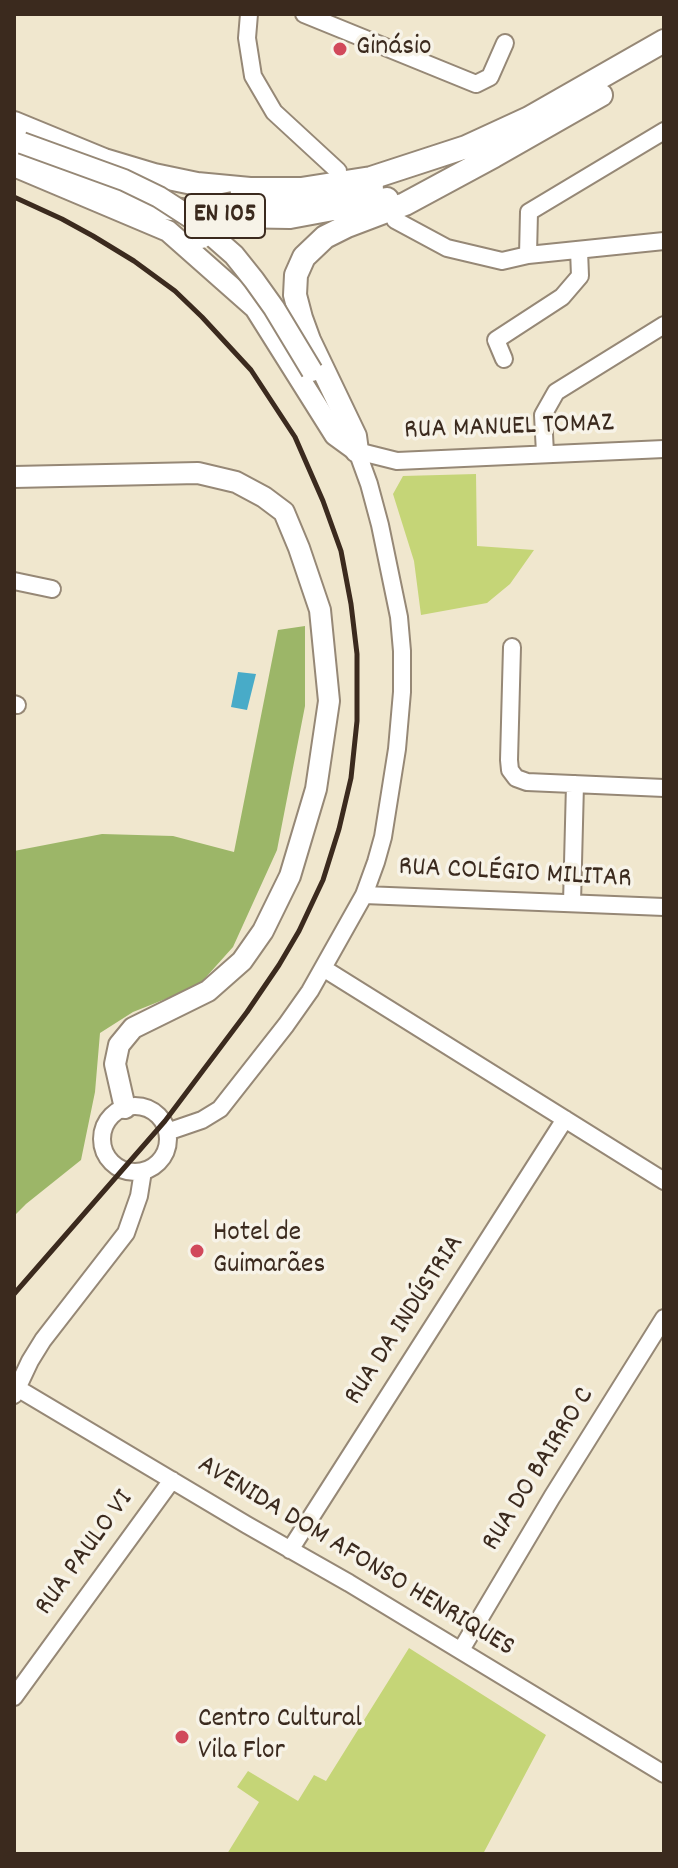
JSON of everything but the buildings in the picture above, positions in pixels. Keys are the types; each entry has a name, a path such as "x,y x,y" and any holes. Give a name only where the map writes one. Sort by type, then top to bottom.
{"highway":[{"name":"EN 105","path":"16,139 197,184 250,189 301,189 371,178 466,147 529,118 664,41"},
{"name":"EN 105","path":"16,139 96,189 165,208 228,216 290,217 364,204 442,185 664,58"},
{"path":"357,451 355,436 301,318 295,295 296,275 304,257 325,237 442,185"}],"main road":[{"path":"16,139 124,180 159,197 193,219 234,255 274,308 357,451"},
{"path":"357,451 335,435 239,283 202,244 202,230 208,216 223,205 339,195 408,176 422,163"},
{"path":"14,166 168,231 254,307"},
{"path":"14,477 198,473 236,482 284,512 320,610 329,701 316,789 290,876 263,931 242,961 208,991 133,1028 119,1045 115,1064 125,1108"}],"street":[{"path":"249,14 247,38 253,76 274,112 338,171"},
{"path":"304,14 476,84 490,77 505,43"},
{"path":"528,255 529,212 664,131"},
{"path":"395,220 447,248 502,261 528,255 664,241"},
{"path":"504,359 496,340 562,297 580,276 579,250"},
{"path":"545,453 543,415 556,392 664,325"},
{"name":"RUA MANUEL TOMAZ","path":"357,451 397,461 664,449"},
{"path":"167,1132 202,1120 220,1109 286,1025 310,991 364,895 383,837 397,749 402,651 399,617 380,525 357,451"},
{"path":"14,581 52,589"},
{"path":"512,647 509,760 510,770 516,778 527,782 664,788"},
{"path":"572,903 575,784"},
{"name":"RUA COLÉGIO MILITAR","path":"364,895 664,907"},
{"path":"323,968 664,1181"},
{"path":"137,1106 148,1109 158,1116 167,1132 167,1145 162,1158 143,1171 118,1168 103,1149 103,1131 108,1119 125,1108 137,1106"},
{"name":"RUA DA INDÚSTRIA","path":"290,1550 565,1119"},
{"path":"16,1392 43,1340 126,1233 139,1196 143,1171"},
{"name":"RUA DO BAIRRO C","path":"461,1650 664,1318"},
{"name":"AVENIDA DOM AFONSO HENRIQUES","path":"16,1392 349,1583 664,1774"},
{"name":"RUA PAULO VI","path":"14,1697 172,1480"}],"green space":[{"path":"476,474 477,546 534,550 510,584 487,603 421,615 414,561 393,494 403,476"},
{"path":"305,626 305,706 277,850 233,947 198,986 133,1012 100,1033 95,1092 81,1160 14,1216 14,851 102,834 173,836 234,852 278,630"},
{"path":"409,1648 546,1735 483,1854 227,1854 259,1802 237,1787 248,1771 298,1801 314,1775 326,1781"}],"water":[{"path":"238,672 256,674 247,710 231,707"}],"railway":[{"path":"14,197 62,219 134,261 175,291 251,370 295,437 323,501 341,551 357,654 357,721 351,778 323,880 299,931 247,1012 165,1121 14,1294"}],"place":[{"name":"Ginásio","path":"340,49"},
{"name":"Hotel de Guimarães","path":"197,1251"},
{"name":"Centro Cultural Vila Flor","path":"182,1737"}]}
